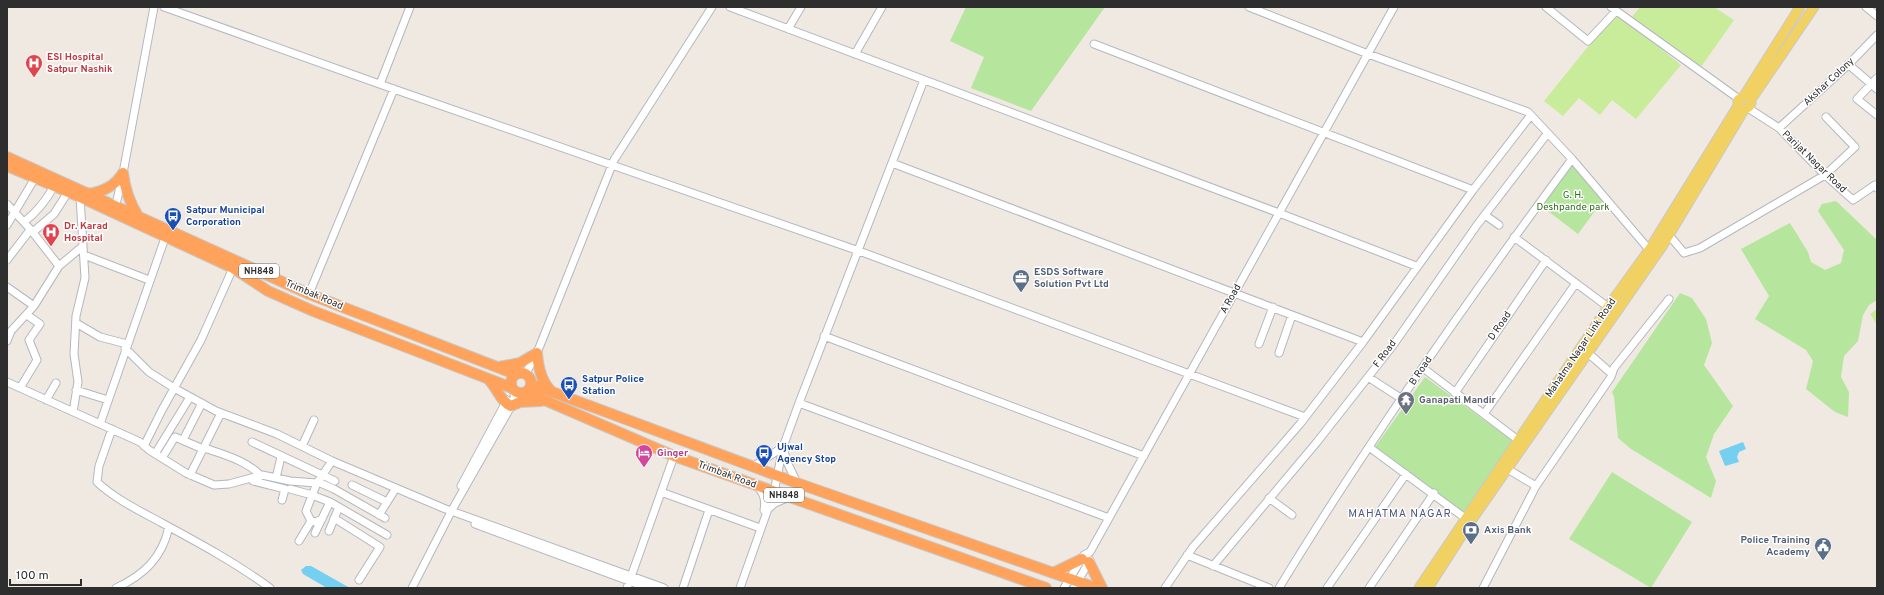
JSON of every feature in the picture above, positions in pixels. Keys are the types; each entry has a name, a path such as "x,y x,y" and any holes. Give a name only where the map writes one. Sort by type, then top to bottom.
{"highway":[{"name":"Trimbak Road","path":"7,157 114,210 165,238 233,268 268,291 292,302 486,377 521,389 674,456 1042,587"},
{"name":"Trimbak Road","path":"7,166 68,192 85,196"},
{"path":"85,196 101,192 113,186 119,181 123,173"},
{"path":"123,173 124,186 128,198 138,216"},
{"name":"Trimbak Road","path":"114,210 138,216 309,294 515,374"},
{"path":"498,367 520,363 537,353 538,364 544,382 552,392"},
{"path":"520,372 526,373 530,378 521,389 511,379 515,374 520,372"},
{"path":"486,377 497,388 508,405 520,402 545,400"},
{"name":"Trimbak Road","path":"521,389 552,392 685,442 777,474 797,483"},
{"name":"NH848","path":"797,483 1053,573 1074,583 1096,588"},
{"path":"1053,573 1087,558 1102,588"}],"main road":[{"name":"Mahatma Nagar Link Road","path":"1428,588 1608,307 1652,253 1669,235 1800,7"},
{"name":"Mahatma Nagar Link Road","path":"1522,442 1588,353 1652,253 1744,103 1814,7"},
{"name":"Mahatma Nagar Link Road","path":"1419,588 1465,518 1505,467"}],"street":[{"path":"114,210 123,173 154,7"},
{"path":"164,7 859,251 1188,375 1305,417"},
{"path":"380,84 410,7"},
{"path":"526,373 537,353 612,165 712,7"},
{"path":"730,7 1416,266"},
{"path":"788,29 801,7"},
{"path":"855,54 882,7"},
{"path":"1248,7 1368,54 1528,112 1572,159 1652,253"},
{"name":"A Road","path":"1074,583 1234,292 1394,7"},
{"path":"1546,7 1588,41 1614,9"},
{"path":"1866,7 1877,16"},
{"name":"Parijat Nagar Road","path":"1614,9 1779,128 1825,175 1854,200 1876,185"},
{"name":"Akshar Colony","path":"1779,128 1877,35"},
{"path":"1094,44 1473,190"},
{"path":"1848,64 1877,89"},
{"path":"1877,78 1857,99 1877,115"},
{"path":"740,588 763,518 774,492 784,447 799,403 924,80"},
{"path":"309,294 394,89"},
{"path":"1165,588 1187,555 1305,417 1363,342 1416,266 1531,115"},
{"path":"1669,235 1684,253 1700,248 1825,175 1856,146 1826,117"},
{"name":"F Road","path":"1212,566 1317,442 1394,344 1485,215 1547,134"},
{"name":"B Road","path":"1279,588 1322,518 1423,368 1514,237 1572,159"},
{"path":"892,163 1363,342"},
{"path":"7,225 35,178"},
{"path":"24,222 35,214 45,203 54,186"},
{"path":"7,260 32,231 54,214 68,192"},
{"path":"73,412 78,382 74,354 76,323 85,278 83,246 85,196"},
{"path":"7,204 32,231 58,266"},
{"path":"1485,215 1499,225"},
{"path":"1514,237 1608,307"},
{"path":"100,424 149,280 165,238"},
{"path":"7,341 9,331 27,315 34,306 58,266 83,246"},
{"path":"84,255 149,280"},
{"name":"D Road","path":"1455,392 1546,260"},
{"path":"144,446 201,340 233,268"},
{"path":"1484,414 1576,283"},
{"path":"7,286 34,306"},
{"path":"1483,588 1536,486 1612,374 1614,368 1669,299"},
{"path":"1259,344 1273,307"},
{"path":"20,388 37,360 29,340 40,324 27,315"},
{"path":"1279,353 1292,315"},
{"path":"76,323 100,337 126,346 149,372 174,388 221,413 277,434 332,461 448,511 648,588"},
{"path":"824,336 1144,456"},
{"path":"1588,353 1612,374"},
{"path":"1423,368 1522,442"},
{"path":"1368,377 1402,399"},
{"path":"7,381 140,442 155,454 190,475 214,485 230,484 261,476 290,481 317,483 334,489 382,517 387,502 396,488"},
{"path":"46,400 56,383"},
{"path":"412,588 448,511 508,405 521,389"},
{"path":"76,390 108,400"},
{"path":"155,454 190,397"},
{"path":"183,440 202,403"},
{"path":"799,403 1109,518"},
{"path":"190,475 221,413"},
{"path":"302,446 314,420"},
{"path":"112,429 99,466 97,482 104,489 224,557 270,588"},
{"path":"162,458 175,437 203,449 208,449 246,464 254,468 261,476"},
{"path":"252,442 281,457 335,481"},
{"path":"754,466 784,447"},
{"path":"784,447 787,462 797,483"},
{"path":"1370,447 1434,493 1465,518"},
{"path":"630,582 674,456"},
{"path":"276,478 281,457"},
{"path":"312,521 306,511 317,483 332,461"},
{"path":"1505,467 1536,486"},
{"path":"1326,588 1406,474"},
{"path":"252,478 253,481 285,489 282,500"},
{"path":"352,485 387,502"},
{"path":"755,485 761,489 764,497 763,518"},
{"path":"290,490 312,495 330,502 387,534"},
{"path":"661,492 760,528"},
{"path":"1369,588 1434,493"},
{"path":"763,518 769,508 775,503 789,497"},
{"path":"1269,498 1292,515"},
{"path":"314,533 330,502"},
{"path":"329,531 339,507"},
{"path":"683,588 709,510"},
{"path":"312,521 316,522 322,518"},
{"path":"334,518 380,547 359,580"},
{"path":"299,541 312,521"},
{"path":"116,588 152,564 165,544 170,527"},
{"path":"1187,555 1270,588"},
{"path":"630,582 664,588"},
{"path":"1064,588 1074,583"}],"green space":[{"path":"966,7 1105,7 1031,111 971,88 984,57 950,41"},
{"path":"1640,7 1714,7 1734,20 1701,67 1632,17"},
{"path":"1616,12 1681,65 1636,119 1612,100 1600,115 1579,98 1563,116 1544,101"},
{"name":"G. H. Deshpande park","path":"1572,164 1603,200 1578,234 1540,205"},
{"path":"1836,201 1877,240 1877,300 1869,305 1863,315 1858,341 1844,356 1841,377 1849,392 1848,417 1835,412 1806,389 1813,361 1806,350 1755,319 1769,296 1741,249 1790,223 1808,252 1811,262 1825,270 1841,263 1844,250 1818,211 1822,204"},
{"path":"1680,293 1692,298 1706,319 1712,343 1704,365 1733,406 1714,434 1706,457 1716,481 1711,498 1631,449 1618,438 1614,397 1612,392"},
{"path":"1877,309 1877,325 1870,314"},
{"path":"1425,377 1513,441 1465,513 1375,447"},
{"path":"1612,472 1692,522 1651,588 1569,539"}],"water":[{"path":"1743,442 1746,449 1739,452 1737,457 1739,462 1725,466 1719,451"},
{"path":"306,566 311,566 350,588 327,588 303,574 301,570"}],"place":[{"name":"ESI Hospital Satpur Nashik","path":"34,78"},
{"name":"Satpur Municipal Corporation","path":"173,231"},
{"name":"Dr. Karad Hospital","path":"51,247"},
{"name":"ESDS Software Solution Pvt Ltd","path":"1021,293"},
{"name":"Satpur Police Station","path":"569,400"},
{"name":"Ganapati Mandir","path":"1406,415"},
{"name":"Ginger","path":"644,468"},
{"name":"Ujwal Agency Stop","path":"764,468"},
{"name":"Axis Bank","path":"1471,545"},
{"name":"Police Training Academy","path":"1823,561"}],"district":[{"name":"MAHATMA NAGAR","path":"1400,514"}]}
